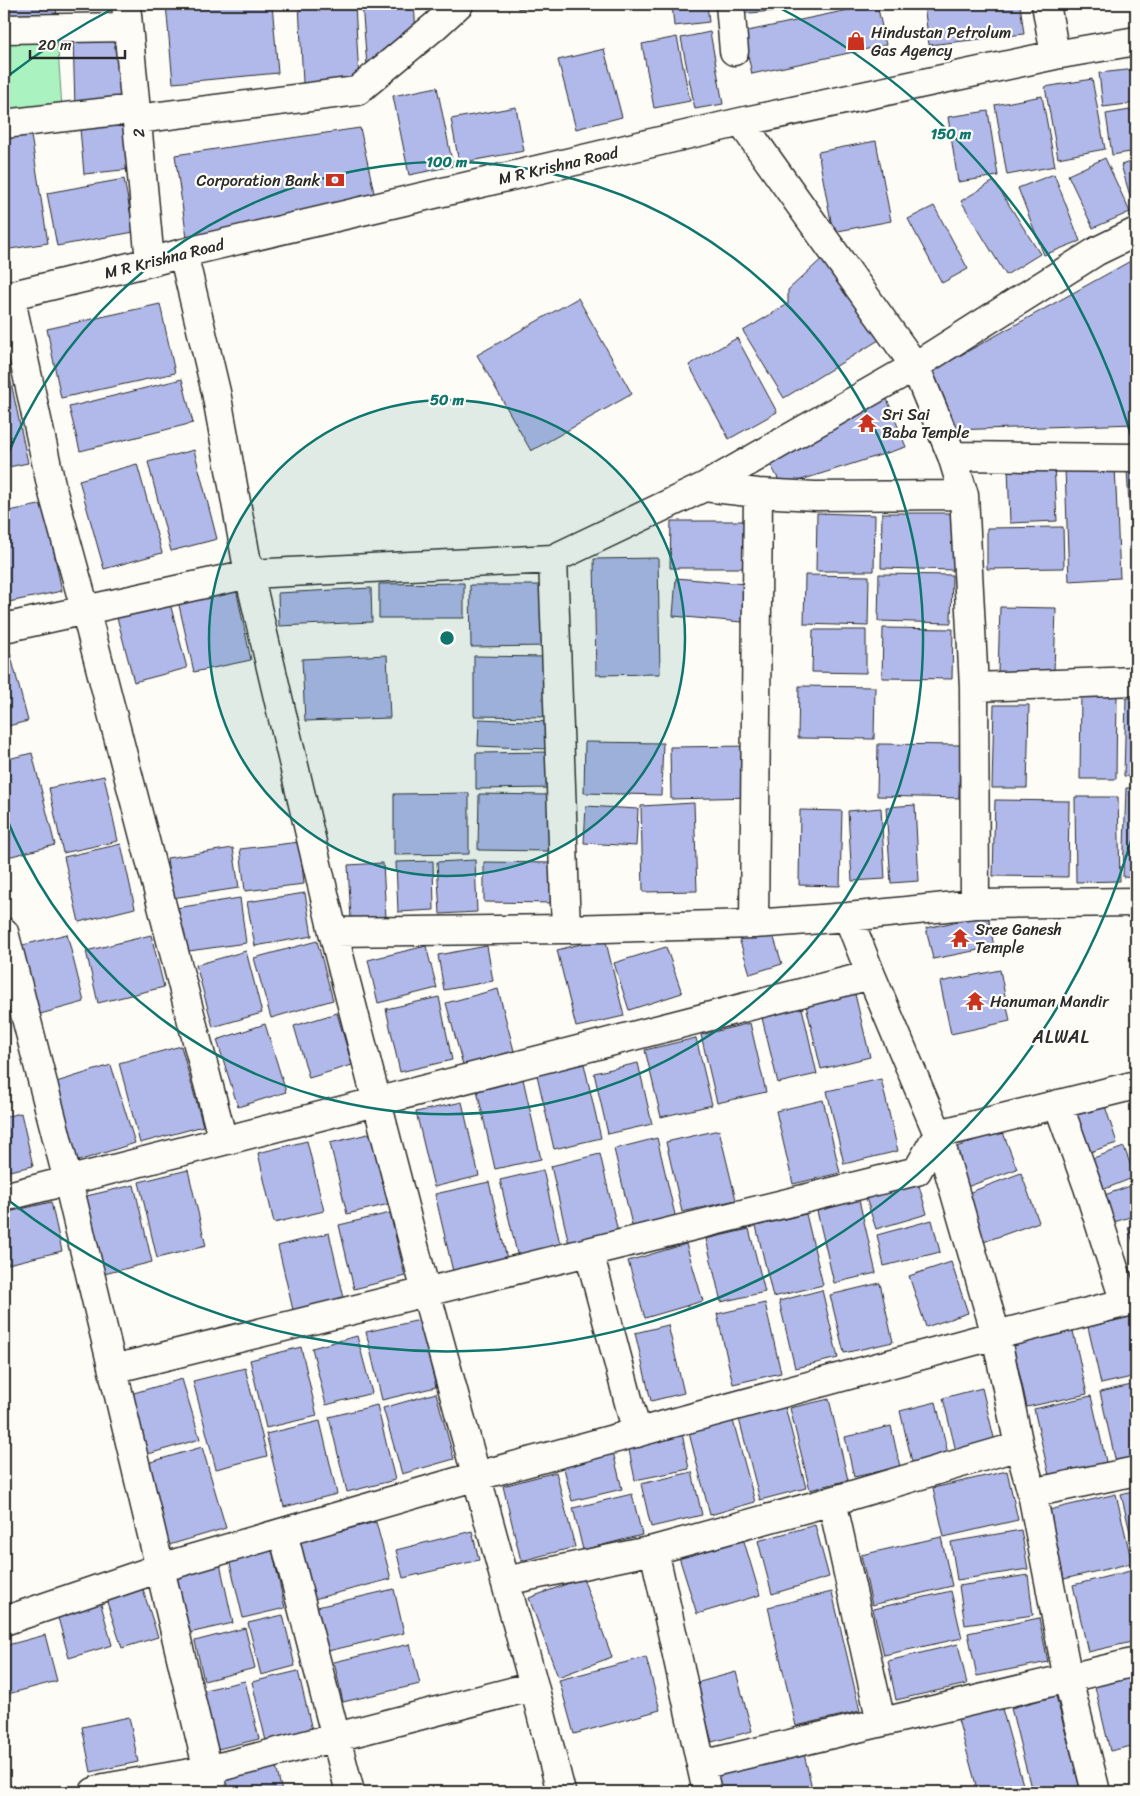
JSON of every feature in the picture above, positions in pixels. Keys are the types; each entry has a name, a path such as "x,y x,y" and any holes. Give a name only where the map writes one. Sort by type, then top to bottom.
{"street":[{"path":"4,124 136,114 357,91 434,15 459,4"},
{"path":"730,4 734,51"},
{"path":"1046,4 1055,55"},
{"path":"4,30 127,16"},
{"name":"2","path":"127,16 150,262"},
{"name":"M R Krishna Road","path":"7,296 741,122 1055,55 1136,41"},
{"path":"741,122 915,366 952,456 964,495 974,687 975,904"},
{"path":"4,628 250,574 553,560 704,487 915,366 1097,251 1136,232"},
{"path":"183,253 216,392 250,574 333,932 426,1292 506,1581 560,1792"},
{"path":"7,296 52,489 223,1141"},
{"path":"952,456 1136,458"},
{"path":"704,487 758,493 814,496 964,495"},
{"path":"754,924 758,493"},
{"path":"553,560 566,929"},
{"path":"974,687 1136,681"},
{"path":"333,932 754,924 975,904 1136,902"},
{"path":"848,916 938,1134 996,1335 1019,1446 1032,1493 1068,1679 1096,1792"},
{"path":"4,932 68,1181 210,1781"},
{"path":"4,1197 871,975"},
{"path":"112,1369 917,1171 938,1134 1136,1085"},
{"path":"4,1621 160,1568 477,1476 996,1335 1131,1302 1058,1104"},
{"path":"589,1252 637,1433"},
{"path":"506,1581 654,1550 832,1501 1019,1446"},
{"path":"1032,1493 1136,1470"},
{"path":"832,1501 881,1722"},
{"path":"283,1533 350,1792"},
{"path":"654,1550 707,1792"},
{"path":"701,1765 1136,1662"},
{"path":"94,1792 104,1788 210,1781 336,1737 534,1686"}],"green space":[{"path":"57,35 62,108 4,114 4,36"}],"building":[{"path":"10,4 56,4 57,19 11,21"},
{"path":"73,4 107,4 73,8"},
{"path":"166,4 272,4 278,73 173,83"},
{"path":"299,4 355,4 359,80 303,83"},
{"path":"362,4 414,4 416,32 367,66"},
{"path":"517,4 557,4 518,9"},
{"path":"672,4 707,4 709,22 674,26"},
{"path":"738,4 772,4 773,11 738,14"},
{"path":"877,4 886,45 752,74 743,32"},
{"path":"924,4 1020,4 1024,34 929,45"},
{"path":"710,32 723,104 695,109 681,38"},
{"path":"124,33 126,106 75,108 73,35"},
{"path":"677,37 690,101 654,108 642,44"},
{"path":"604,49 622,117 576,129 558,60"},
{"path":"1136,69 1136,103 1103,107 1099,73"},
{"path":"1092,79 1105,149 1058,158 1045,87"},
{"path":"437,87 453,166 409,175 393,96"},
{"path":"1042,96 1055,166 1007,175 995,105"},
{"path":"516,107 524,151 459,163 451,119"},
{"path":"1136,109 1136,151 1112,155 1106,114"},
{"path":"988,111 998,176 958,182 948,117"},
{"path":"127,113 132,169 84,174 79,117"},
{"path":"360,128 375,197 187,238 175,155"},
{"path":"30,129 48,243 4,250 4,134"},
{"path":"876,141 891,221 833,232 818,152"},
{"path":"1105,158 1130,212 1093,228 1068,175"},
{"path":"1136,160 1136,206 1133,206 1121,165"},
{"path":"1054,174 1080,241 1044,255 1018,188"},
{"path":"124,179 134,232 57,246 47,193"},
{"path":"994,181 1040,254 1006,275 961,201"},
{"path":"934,206 968,269 942,283 908,219"},
{"path":"827,254 879,340 784,398 743,331 788,304 788,290"},
{"path":"1136,258 1136,424 951,430 932,371"},
{"path":"578,298 632,394 531,451 477,355"},
{"path":"160,304 175,373 61,398 47,329"},
{"path":"737,338 777,412 729,439 689,365"},
{"path":"4,349 28,463 4,468"},
{"path":"182,379 193,423 80,451 69,407"},
{"name":"Sri Sai Baba Temple","path":"887,399 906,447 782,486 767,458"},
{"path":"194,450 217,539 171,551 148,462"},
{"path":"137,464 162,553 104,569 79,480"},
{"path":"1054,464 1057,521 1010,523 1008,467"},
{"path":"1115,466 1120,578 1069,581 1065,468"},
{"path":"1127,469 1136,469 1136,576 1133,576"},
{"path":"44,504 62,591 4,603 4,512"},
{"path":"817,513 875,515 874,571 816,571"},
{"path":"882,513 956,513 955,570 881,568"},
{"path":"671,521 751,521 751,568 670,568"},
{"path":"1063,527 1064,568 987,569 987,528"},
{"path":"658,558 660,674 596,675 594,559"},
{"path":"879,574 952,575 951,623 878,621"},
{"path":"805,575 869,576 868,626 804,624"},
{"path":"676,578 745,584 742,622 673,616"},
{"path":"234,579 251,660 194,672 176,592"},
{"path":"464,583 464,618 379,618 379,584"},
{"path":"470,585 551,585 551,646 471,647"},
{"path":"371,588 372,622 279,626 278,593"},
{"path":"167,592 187,668 134,682 114,606"},
{"path":"1000,607 1056,608 1054,673 998,673"},
{"path":"883,628 953,629 952,679 882,678"},
{"path":"813,630 866,630 866,673 812,672"},
{"path":"9,649 28,721 4,727 4,650"},
{"path":"387,655 390,718 305,721 302,659"},
{"path":"474,656 548,657 548,717 474,716"},
{"path":"799,686 875,687 874,739 798,738"},
{"path":"1081,693 1117,693 1116,779 1080,779"},
{"path":"1126,698 1136,698 1136,776 1124,776"},
{"path":"994,705 1029,705 1027,788 992,788"},
{"path":"479,719 549,722 548,749 478,746"},
{"path":"585,742 663,743 661,795 584,793"},
{"path":"878,744 960,745 959,798 877,796"},
{"path":"753,746 754,797 671,799 670,747"},
{"path":"553,752 554,788 476,789 476,753"},
{"path":"32,753 55,845 4,858 4,760"},
{"path":"104,776 118,841 63,853 49,788"},
{"path":"1126,788 1136,788 1136,878 1123,877"},
{"path":"469,793 469,854 394,855 394,794"},
{"path":"479,794 550,795 549,851 478,850"},
{"path":"1075,797 1118,797 1120,881 1076,882"},
{"path":"995,800 1069,801 1068,877 993,876"},
{"path":"694,803 697,891 643,892 641,806"},
{"path":"915,805 919,881 891,883 886,807"},
{"path":"586,806 638,809 636,846 584,843"},
{"path":"881,808 885,879 852,881 848,811"},
{"path":"800,810 842,811 840,886 799,885"},
{"path":"300,842 304,884 245,891 240,849"},
{"path":"121,844 135,908 79,922 64,857"},
{"path":"233,848 239,888 172,898 167,858"},
{"path":"475,860 477,912 440,914 437,862"},
{"path":"433,861 434,910 398,912 396,862"},
{"path":"484,862 553,863 553,903 484,902"},
{"path":"383,863 386,918 351,920 348,865"},
{"path":"305,893 312,936 255,946 247,902"},
{"path":"240,898 246,943 182,952 176,908"},
{"name":"Sree Ganesh Temple","path":"988,915 994,947 933,959 926,928"},
{"path":"770,925 782,964 750,974 738,935"},
{"path":"67,934 84,1002 33,1016 15,947"},
{"path":"151,935 164,987 98,1003 86,951"},
{"path":"605,938 624,1016 576,1027 557,950"},
{"path":"317,941 333,1000 271,1018 254,958"},
{"path":"426,946 437,988 378,1003 368,960"},
{"path":"487,946 493,981 444,990 438,955"},
{"path":"666,947 682,993 629,1010 614,963"},
{"path":"246,951 262,1013 213,1027 196,965"},
{"name":"Hanuman Mandir","path":"1000,970 1010,1021 951,1034 940,982"},
{"path":"498,989 514,1051 463,1065 446,1003"},
{"path":"854,990 870,1057 821,1069 805,1001"},
{"path":"439,997 452,1060 400,1072 386,1009"},
{"path":"802,1008 817,1074 778,1083 762,1018"},
{"path":"337,1013 352,1065 309,1078 294,1026"},
{"path":"750,1023 766,1092 717,1103 701,1035"},
{"path":"265,1024 286,1092 238,1107 217,1040"},
{"path":"696,1038 712,1105 661,1117 645,1050"},
{"path":"181,1046 203,1126 140,1143 119,1063"},
{"path":"638,1063 652,1124 608,1134 594,1073"},
{"path":"584,1064 601,1138 554,1149 537,1075"},
{"path":"111,1065 135,1143 75,1162 50,1084"},
{"path":"523,1079 541,1159 495,1169 477,1090"},
{"path":"881,1079 898,1151 844,1164 827,1091"},
{"path":"823,1100 840,1173 793,1184 776,1111"},
{"path":"1103,1100 1117,1143 1087,1153 1073,1110"},
{"path":"462,1102 479,1176 434,1187 416,1112"},
{"path":"21,1113 33,1166 4,1172 4,1117"},
{"path":"719,1130 736,1200 682,1212 666,1142"},
{"path":"1002,1130 1017,1169 961,1189 946,1151"},
{"path":"372,1133 389,1204 347,1214 330,1143"},
{"path":"657,1138 676,1219 633,1229 614,1149"},
{"path":"307,1141 324,1211 274,1223 258,1153"},
{"path":"1124,1147 1135,1177 1097,1192 1085,1161"},
{"path":"600,1154 618,1232 569,1244 551,1166"},
{"path":"188,1170 206,1246 157,1258 139,1182"},
{"path":"543,1170 561,1248 518,1258 500,1180"},
{"path":"1021,1173 1039,1222 978,1244 960,1196"},
{"path":"489,1182 508,1263 454,1276 435,1194"},
{"path":"918,1182 927,1214 876,1229 866,1198"},
{"path":"1136,1184 1136,1215 1102,1226 1093,1199"},
{"path":"134,1185 152,1262 100,1275 82,1197"},
{"path":"859,1200 876,1273 834,1283 817,1211"},
{"path":"51,1202 62,1251 4,1265 4,1213"},
{"path":"390,1213 405,1276 354,1289 339,1225"},
{"path":"806,1214 823,1285 773,1297 756,1226"},
{"path":"932,1220 940,1252 884,1266 877,1235"},
{"path":"1136,1225 1136,1250 1128,1228"},
{"path":"749,1229 765,1292 721,1302 706,1239"},
{"path":"329,1233 344,1298 293,1310 278,1246"},
{"path":"686,1244 703,1301 645,1318 628,1261"},
{"path":"951,1262 968,1313 926,1327 909,1276"},
{"path":"880,1283 893,1342 844,1353 830,1295"},
{"path":"822,1290 838,1358 795,1368 779,1301"},
{"path":"765,1303 781,1373 733,1384 717,1314"},
{"path":"1134,1316 1136,1325 1136,1376 1101,1384 1088,1327"},
{"path":"420,1320 436,1387 382,1400 366,1332"},
{"path":"1071,1322 1087,1394 1027,1407 1011,1336"},
{"path":"668,1325 684,1393 651,1401 635,1333"},
{"path":"357,1336 372,1393 326,1405 312,1348"},
{"path":"301,1347 317,1416 266,1428 250,1360"},
{"path":"245,1368 267,1456 216,1469 193,1381"},
{"path":"182,1379 200,1439 145,1455 127,1395"},
{"path":"1136,1384 1136,1458 1116,1463 1100,1392"},
{"path":"982,1388 995,1442 956,1451 943,1398"},
{"path":"436,1393 454,1459 402,1474 383,1408"},
{"path":"1091,1396 1107,1466 1050,1480 1034,1409"},
{"path":"829,1399 848,1480 810,1490 790,1408"},
{"path":"936,1402 949,1458 913,1466 900,1411"},
{"path":"784,1403 806,1488 760,1500 738,1415"},
{"path":"377,1405 395,1480 347,1492 329,1417"},
{"path":"732,1417 755,1502 710,1515 688,1429"},
{"path":"320,1421 337,1494 284,1507 266,1434"},
{"path":"891,1426 900,1467 854,1477 845,1437"},
{"path":"682,1433 689,1469 635,1480 628,1445"},
{"path":"202,1447 226,1528 169,1545 144,1464"},
{"path":"613,1452 622,1489 572,1501 563,1464"},
{"path":"1007,1471 1018,1520 944,1537 933,1488"},
{"path":"556,1472 575,1547 521,1561 503,1486"},
{"path":"692,1472 702,1515 651,1527 641,1484"},
{"path":"1136,1490 1136,1557 1121,1494"},
{"path":"632,1494 642,1535 583,1550 573,1508"},
{"path":"1116,1494 1132,1563 1064,1579 1049,1510"},
{"path":"376,1522 391,1579 314,1599 300,1541"},
{"path":"815,1525 829,1577 772,1594 758,1541"},
{"path":"1021,1530 1028,1569 957,1580 951,1542"},
{"path":"472,1531 479,1560 403,1578 396,1550"},
{"path":"941,1537 952,1586 872,1605 861,1555"},
{"path":"743,1538 760,1595 697,1614 679,1557"},
{"path":"271,1545 285,1608 243,1618 228,1555"},
{"path":"220,1564 233,1623 189,1633 175,1575"},
{"path":"1134,1570 1136,1580 1136,1641 1088,1652 1073,1585"},
{"path":"1028,1575 1033,1615 965,1625 959,1586"},
{"path":"583,1578 612,1657 558,1677 529,1598"},
{"path":"142,1587 158,1637 122,1648 106,1599"},
{"path":"394,1589 404,1633 324,1652 313,1608"},
{"path":"951,1591 962,1638 884,1655 873,1609"},
{"path":"832,1592 860,1711 796,1726 768,1607"},
{"path":"100,1601 112,1645 69,1658 57,1614"},
{"path":"283,1615 295,1666 261,1675 248,1623"},
{"path":"1039,1618 1048,1662 977,1676 968,1633"},
{"path":"245,1628 255,1668 204,1681 195,1641"},
{"path":"45,1635 57,1681 4,1695 4,1646"},
{"path":"410,1644 420,1684 343,1702 334,1662"},
{"path":"958,1644 967,1684 896,1700 888,1661"},
{"path":"646,1657 660,1710 574,1734 559,1680"},
{"path":"1136,1668 1136,1745 1110,1751 1093,1678"},
{"path":"298,1671 312,1730 266,1741 252,1682"},
{"path":"736,1672 752,1731 712,1742 696,1683"},
{"path":"245,1681 259,1739 214,1750 200,1691"},
{"path":"1056,1696 1081,1792 1032,1792 1011,1708"},
{"path":"1001,1705 1025,1792 978,1792 957,1716"},
{"path":"129,1717 138,1762 91,1772 82,1727"},
{"path":"804,1754 813,1792 718,1792 714,1774"},
{"path":"275,1762 282,1792 226,1792 222,1775"}],"place":[{"name":"Hindustan Petrolum Gas Agency","path":"856,41"},
{"name":"Corporation Bank","path":"335,180"},
{"name":"Sri Sai Baba Temple","path":"867,423"},
{"name":"Sree Ganesh Temple","path":"960,938"},
{"name":"Hanuman Mandir","path":"975,1001"}],"district":[{"name":"ALWAL","path":"1061,1037"}]}
